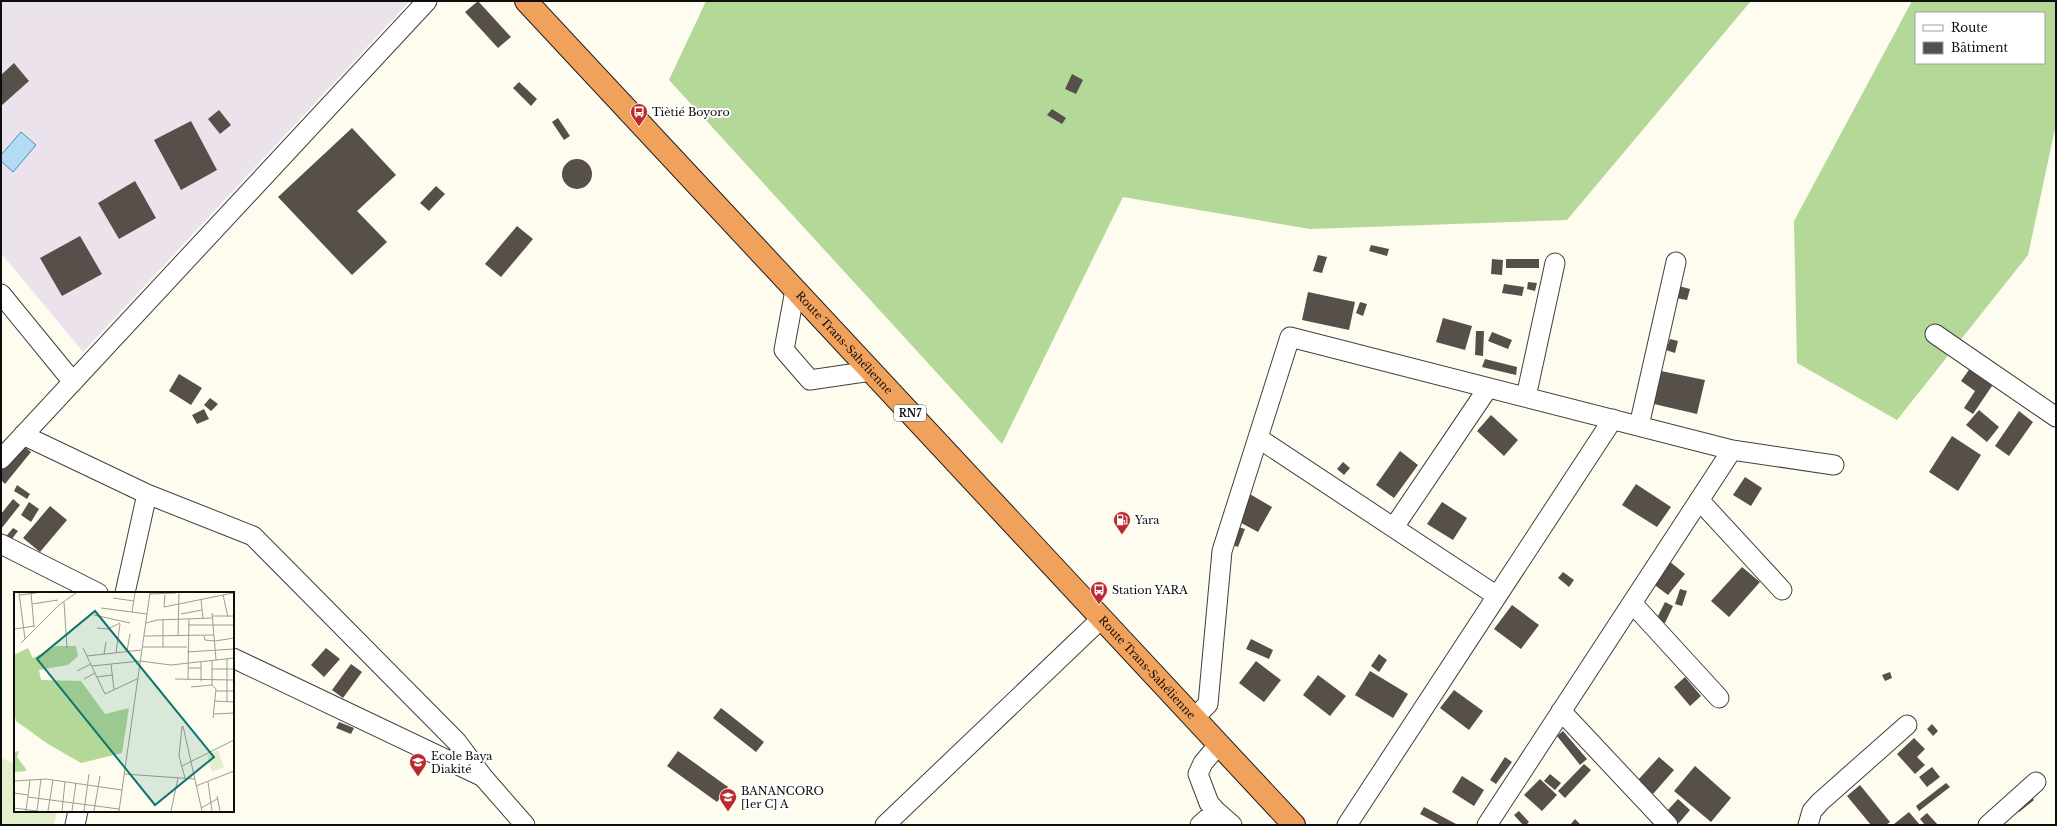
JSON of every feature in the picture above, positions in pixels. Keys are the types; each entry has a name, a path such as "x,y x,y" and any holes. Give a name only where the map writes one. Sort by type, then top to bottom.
{"highway":[{"name":"Route Trans-Sahélienne","path":"526,1 1294,825"}],"street":[{"path":"1,459 427,1"},
{"path":"1639,426 1676,262"},
{"path":"1526,397 1555,263"},
{"path":"795,290 784,350 810,380 871,371"},
{"path":"1,294 73,382"},
{"path":"1935,334 2056,417"},
{"path":"1194,718 1208,704 1222,551 1290,337 1732,450 1834,465"},
{"path":"1394,527 1488,388"},
{"path":"1347,825 1613,419"},
{"path":"23,435 148,494 253,536 457,742 484,777 525,825"},
{"path":"1258,438 1497,596"},
{"path":"1494,822 1561,711 1732,450"},
{"path":"125,592 148,494"},
{"path":"1699,500 1782,590"},
{"path":"1,544 96,592"},
{"path":"1632,603 1719,698"},
{"path":"885,825 1101,619"},
{"path":"234,658 484,777"},
{"path":"1561,711 1668,825"},
{"path":"1808,825 1812,811 1820,802 1908,724"},
{"path":"1219,744 1203,763 1198,774 1209,804 1232,825"},
{"path":"1988,825 2036,782"},
{"path":"1200,825 1216,811"},
{"path":"75,825 78,812"}],"shaded area":[{"path":"1,1 410,1 83,352 1,253"}],"green space":[{"path":"706,1 1751,1 1567,220 1310,229 1123,197 1002,444 669,80"},
{"path":"1912,1 2056,1 2056,124 2028,255 1897,420 1797,363 1794,221"},
{"path":"1,758 14,764 14,812 57,812 54,825 1,825"}],"water":[{"path":"21,132 36,145 13,172 1,161 1,155"}],"building":[{"path":"478,1 511,37 498,48 465,12"},
{"path":"14,63 29,81 1,106 1,75"},
{"path":"1072,74 1083,80 1076,94 1065,89"},
{"path":"519,82 537,99 531,106 513,88"},
{"path":"1052,109 1066,118 1062,124 1047,115"},
{"path":"219,110 231,125 220,134 208,119"},
{"path":"558,118 570,136 564,140 552,122"},
{"path":"191,121 217,170 181,190 154,140"},
{"path":"352,128 396,175 357,211 387,242 352,275 278,197"},
{"path":"577,159 588,163 592,174 588,185 577,189 566,185 562,174 566,163"},
{"path":"135,181 156,218 119,239 98,203"},
{"path":"436,186 445,194 429,211 420,203"},
{"path":"517,226 533,239 501,277 485,264"},
{"path":"80,236 102,274 62,296 40,258"},
{"path":"1371,245 1389,249 1387,256 1369,251"},
{"path":"1318,255 1327,257 1322,273 1313,271"},
{"path":"1492,259 1503,260 1502,275 1491,274"},
{"path":"1506,259 1539,259 1539,268 1506,268"},
{"path":"1528,282 1537,283 1535,291 1527,289"},
{"path":"1504,284 1524,287 1522,296 1502,293"},
{"path":"1679,286 1690,289 1687,300 1676,298"},
{"path":"1308,292 1355,302 1349,330 1302,320"},
{"path":"1360,302 1367,304 1363,316 1356,313"},
{"path":"1443,318 1472,326 1465,350 1436,342"},
{"path":"1476,331 1484,331 1483,356 1475,355"},
{"path":"1492,332 1512,340 1508,349 1488,341"},
{"path":"1670,339 1678,341 1675,353 1666,350"},
{"path":"1485,359 1517,367 1516,375 1482,367"},
{"path":"1971,367 1994,383 1973,414 1964,408 1975,391 1961,381"},
{"path":"1661,371 1705,380 1697,414 1654,404"},
{"path":"179,374 202,388 191,405 169,391"},
{"path":"210,398 218,404 211,411 204,405"},
{"path":"204,409 209,419 197,424 192,415"},
{"path":"1979,410 1999,427 1987,442 1966,425"},
{"path":"2019,411 2033,422 2009,456 1995,446"},
{"path":"1491,415 1518,440 1504,456 1477,431"},
{"path":"1952,436 1981,455 1958,491 1929,472"},
{"path":"19,442 31,452 5,484 1,480 1,464"},
{"path":"1400,451 1418,465 1394,498 1376,485"},
{"path":"1343,462 1350,468 1344,475 1337,469"},
{"path":"1745,477 1762,488 1751,506 1733,495"},
{"path":"1636,484 1671,507 1657,527 1622,505"},
{"path":"17,485 30,494 27,499 14,491"},
{"path":"1248,493 1272,507 1258,532 1234,519"},
{"path":"13,499 20,505 1,529 1,514"},
{"path":"29,502 39,509 31,522 21,515"},
{"path":"1442,502 1467,518 1453,540 1427,524"},
{"path":"50,506 67,520 40,552 23,538"},
{"path":"1235,526 1245,529 1238,547 1228,543"},
{"path":"13,528 18,531 8,544 3,540"},
{"path":"1669,561 1685,574 1668,595 1652,583"},
{"path":"1742,567 1760,582 1729,617 1711,601"},
{"path":"1563,572 1574,580 1569,587 1558,578"},
{"path":"1680,589 1687,591 1682,606 1675,604"},
{"path":"1665,602 1673,606 1665,623 1656,620"},
{"path":"1512,605 1539,625 1521,649 1494,629"},
{"path":"1251,639 1273,650 1269,659 1246,649"},
{"path":"326,648 340,659 324,677 311,665"},
{"path":"1379,654 1387,660 1379,672 1371,666"},
{"path":"1256,661 1281,680 1264,702 1239,683"},
{"path":"351,664 362,672 343,698 332,690"},
{"path":"1370,671 1408,694 1393,718 1355,695"},
{"path":"1890,672 1892,678 1885,681 1882,675"},
{"path":"1318,675 1346,696 1330,716 1303,695"},
{"path":"1685,677 1701,696 1690,706 1674,687"},
{"path":"1454,690 1483,711 1469,730 1440,708"},
{"path":"721,708 764,742 756,752 713,718"},
{"path":"339,722 354,728 351,734 336,728"},
{"path":"1932,724 1938,731 1933,736 1927,729"},
{"path":"1563,731 1587,759 1580,765 1557,736"},
{"path":"1914,738 1925,749 1917,757 1925,765 1915,774 1897,754"},
{"path":"678,751 728,787 717,802 667,766"},
{"path":"1505,757 1512,762 1496,784 1490,780"},
{"path":"1659,757 1674,770 1653,794 1638,780"},
{"path":"1584,764 1591,770 1565,798 1558,791"},
{"path":"1695,766 1731,798 1711,822 1674,791"},
{"path":"1932,767 1940,777 1927,787 1919,777"},
{"path":"1550,774 1561,783 1555,790 1544,781"},
{"path":"1462,776 1484,790 1474,806 1452,792"},
{"path":"1540,779 1557,795 1542,811 1524,795"},
{"path":"1946,783 1950,787 1919,811 1916,806"},
{"path":"1860,785 1890,822 1886,825 1871,825 1847,796"},
{"path":"2027,792 2034,800 2019,812 2012,804"},
{"path":"1678,799 1690,810 1679,823 1667,811"},
{"path":"1424,807 1458,825 1441,825 1420,814"},
{"path":"1519,811 1529,822 1526,825 1523,825 1514,815"},
{"path":"1909,812 1920,825 1894,824"},
{"path":"1927,813 1938,825 1925,825 1920,819"},
{"path":"1575,819 1581,825 1570,825"}],"place":[{"name":"Tiètié Boyoro","path":"639,127"},
{"name":"Yara","path":"1122,535"},
{"name":"Station YARA","path":"1099,605"},
{"name":"Ecole Baya Diakité","path":"418,777"},
{"name":"BANANCORO [1er C] A","path":"728,812"}]}
